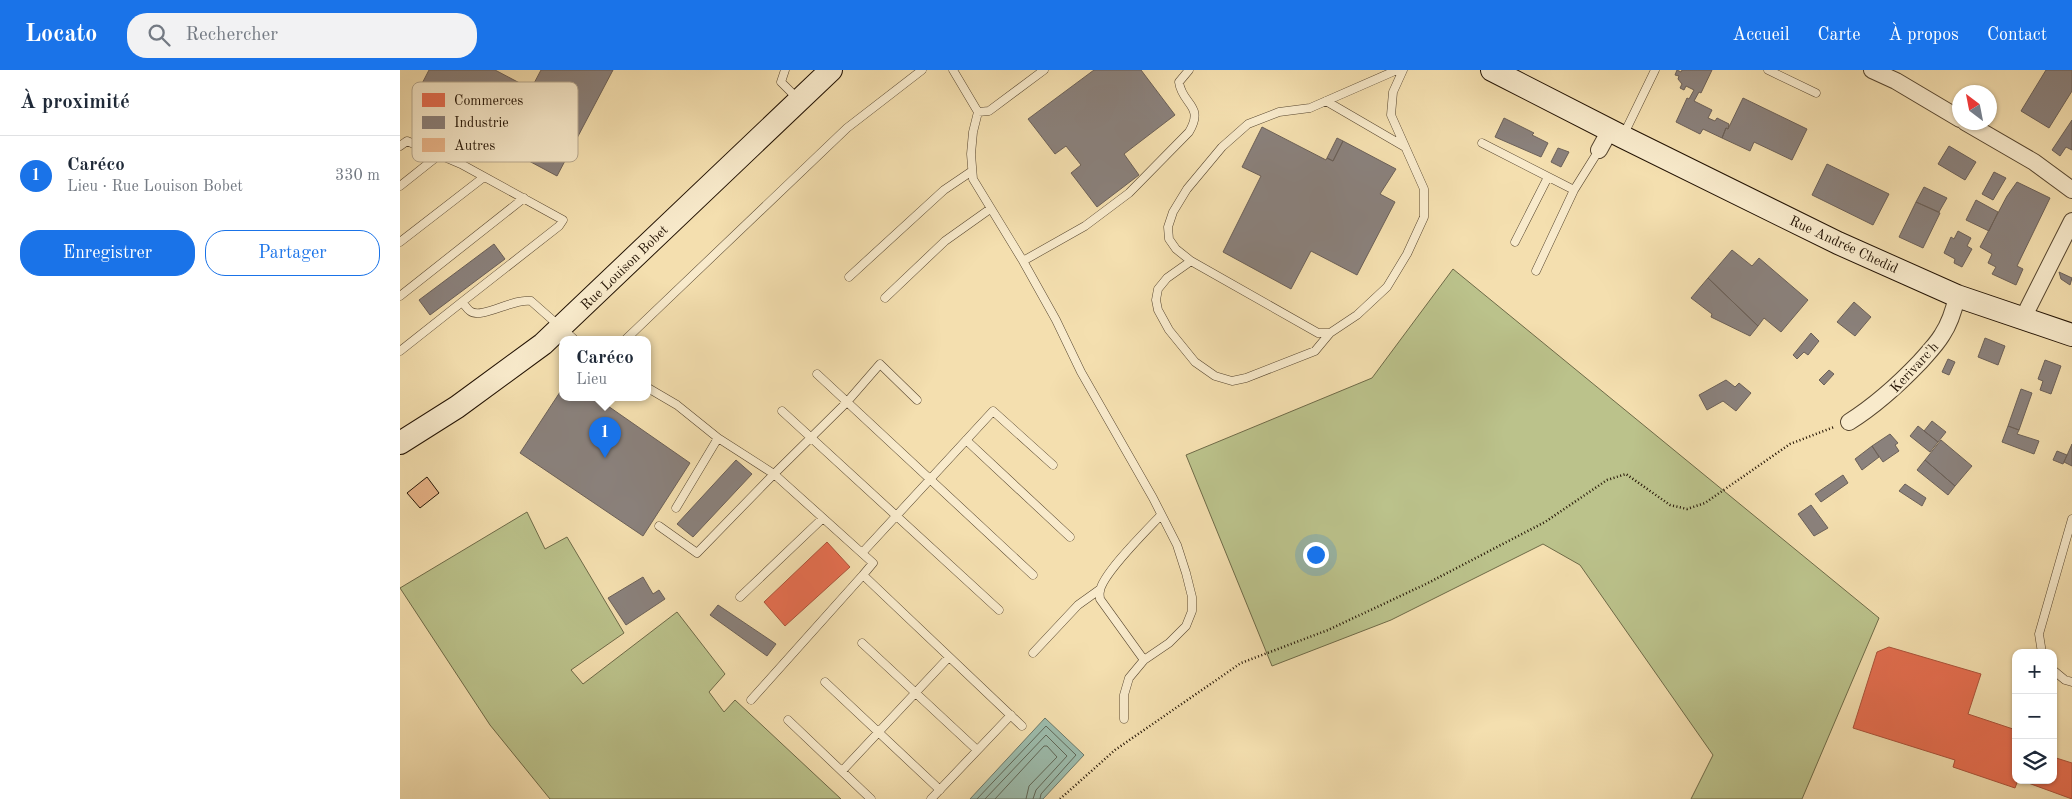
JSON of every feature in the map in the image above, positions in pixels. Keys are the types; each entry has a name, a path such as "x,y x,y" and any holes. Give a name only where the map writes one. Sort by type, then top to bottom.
{"street":[{"name":"Rue Louison Bobet","path":"568,334 831,70"},
{"path":"1872,70 1896,81 1952,114"},
{"name":"Rue Andrée Chedid","path":"1502,73 1617,134 1838,243 1958,296 2072,335"},
{"path":"1979,130 2034,162 2072,190"},
{"path":"1599,150 1617,134"},
{"path":"2022,318 2072,221"},
{"name":"Kerivarc'h","path":"1849,422 1872,408 1893,390 1942,337 1951,320 1958,296"},
{"name":"Rue Louison Bobet","path":"400,443 559,340"}],"lane":[{"path":"785,70 781,82 799,100"},
{"path":"629,336 847,128 922,70"},
{"path":"953,70 978,112 973,132 971,154 973,179 1056,320 1081,372 1177,545 1186,573 1192,597 1192,612 1186,626 1169,643 1144,660 1129,678 1124,695 1124,719"},
{"path":"978,112 989,112 1044,70"},
{"path":"1023,261 1085,226 1129,193 1189,132 1195,122 1195,113 1180,90 1179,82 1189,70"},
{"path":"1330,333 1318,334 1191,261 1176,249 1169,239 1168,227 1172,212 1187,189 1222,147 1248,124 1279,112 1310,108 1397,70"},
{"path":"1191,261 1167,278 1158,289 1156,300 1158,310 1169,330 1195,362 1215,376 1232,380 1246,378 1315,350 1330,333 1357,314 1387,287 1407,254 1424,216 1424,190 1391,115 1393,92 1403,70"},
{"path":"1617,134 1656,70"},
{"path":"1768,70 1816,93"},
{"path":"1326,101 1405,147"},
{"path":"400,146 407,141 412,143"},
{"path":"1482,143 1574,190"},
{"path":"1536,270 1574,190 1599,150"},
{"path":"400,186 431,162"},
{"path":"400,351 559,226 563,220 454,162"},
{"path":"849,277 944,190 972,171"},
{"path":"400,242 484,177"},
{"path":"1514,242 1548,177"},
{"path":"400,296 524,198"},
{"path":"885,298 945,241 990,209"},
{"path":"462,302 470,311 482,314 523,300 531,301 568,334"},
{"path":"659,526 697,553 847,402 880,364 917,400"},
{"path":"817,374 1033,575"},
{"path":"651,390 677,405 718,438 774,474 873,563 751,700"},
{"path":"862,553 993,410 1053,465"},
{"path":"782,411 998,610"},
{"path":"676,508 718,438"},
{"path":"966,440 1070,537"},
{"path":"1033,653 1078,605 1099,590 1106,578 1131,547 1161,515"},
{"path":"740,597 823,518"},
{"path":"2041,649 2039,634 2072,519"},
{"path":"863,575 1022,726"},
{"path":"1099,590 1100,599 1144,660"},
{"path":"862,643 977,750"},
{"path":"842,771 949,657"},
{"path":"2057,673 2065,680 2072,682"},
{"path":"825,682 940,790"},
{"path":"931,799 1010,715"},
{"path":"788,720 871,799"}],"path":[{"path":"1060,799 1115,750 1241,663 1328,630 1426,584 1545,522 1606,480 1626,474 1670,505 1687,508 1705,503 1790,444 1815,433 1849,422"}],"green space":[{"path":"1453,269 1879,618 1802,799 1691,799 1713,755 1580,565 1543,544 1391,620 1272,666 1186,455 1372,378"},
{"path":"527,512 545,549 567,537 624,633 571,670 583,684 677,612 725,674 709,692 724,712 735,700 841,799 550,799 490,725 400,588"}],"water":[{"path":"1045,718 1084,755 1043,799 970,799"}],"building: Commerces":[{"path":"827,542 850,567 785,626 764,602"},
{"path":"1889,647 1981,674 1968,714 2012,729 2012,784 2016,784 2015,788 1953,767 1955,760 1853,728 1877,652"},
{"path":"2057,758 2072,763 2072,799 2031,784 2057,784"}],"building: Industrie":[{"path":"429,70 495,70 518,82 423,82"},
{"path":"541,70 613,70 578,136 578,82 535,82"},
{"path":"1094,70 1141,70 1175,115 1124,154 1139,175 1097,207 1071,173 1081,165 1066,146 1055,154 1028,119"},
{"path":"1677,70 1681,72 1682,70 1712,70 1701,93 1699,92 1694,101 1712,110 1708,118 1715,121 1717,118 1729,124 1722,138 1703,129 1700,134 1676,122 1687,98 1689,99 1694,90 1686,86 1684,90 1680,88 1682,84 1678,79 1679,76 1675,75"},
{"path":"2046,70 2072,70 2072,91 2049,128 2021,111"},
{"path":"1743,98 1807,129 1792,160 1754,142 1750,151 1722,138"},
{"path":"1504,118 1534,133 1532,135 1548,143 1541,157 1495,137"},
{"path":"2072,120 2072,150 2066,147 2060,156 2052,150"},
{"path":"1262,127 1326,160 1327,158 1333,161 1343,141 1396,169 1380,194 1395,202 1357,275 1311,251 1291,289 1223,252 1261,176 1242,167"},
{"path":"1337,138 1343,141 1333,161 1327,158"},
{"path":"1949,146 1976,162 1965,180 1938,164"},
{"path":"1558,148 1569,152 1561,167 1551,162"},
{"path":"531,162 564,162 557,176"},
{"path":"1827,164 1889,194 1873,225 1812,195"},
{"path":"1994,172 2006,178 1993,200 1982,194"},
{"path":"2017,182 2050,198 2017,266 2023,269 2016,285 1992,274 1996,267 1988,263 1992,254 1980,247 2007,196"},
{"path":"1924,187 1947,198 1939,212 1916,202"},
{"path":"1976,200 1998,212 1989,231 1966,220"},
{"path":"1916,202 1940,213 1923,248 1899,237"},
{"path":"1958,231 1971,238 1967,246 1972,249 1962,267 1954,263 1955,259 1944,253 1951,237 1954,239"},
{"path":"494,244 505,259 430,315 419,300"},
{"path":"1732,250 1752,266 1759,258 1808,300 1781,332 1764,318 1758,326 1708,278"},
{"path":"2059,272 2072,278 2070,285 2061,279"},
{"path":"1708,278 1758,326 1750,336 1711,317 1712,314 1691,298"},
{"path":"1854,302 1871,317 1855,336 1837,322"},
{"path":"1811,333 1819,341 1808,355 1804,352 1797,359 1793,355"},
{"path":"1985,338 2005,346 1998,365 1978,357"},
{"path":"1948,359 1955,362 1949,375 1942,372"},
{"path":"2045,360 2061,366 2051,394 2040,390 2043,381 2038,379"},
{"path":"1829,370 1834,374 1824,385 1819,380"},
{"path":"1726,380 1735,387 1739,383 1751,393 1736,411 1723,401 1707,410 1699,395"},
{"path":"2021,389 2032,393 2019,430 2008,426"},
{"path":"559,394 559,401 601,401 690,463 643,536 520,453"},
{"path":"1932,421 1946,432 1938,442 1924,431"},
{"path":"1918,426 1938,442 1930,452 1910,436"},
{"path":"2008,426 2019,430 2017,434 2039,441 2034,454 2002,442"},
{"path":"1890,434 1898,443 1895,445 1899,451 1883,462 1872,446"},
{"path":"1941,440 1972,466 1955,486 1925,460"},
{"path":"2072,444 2072,466 2064,462"},
{"path":"1872,446 1879,457 1862,470 1855,459"},
{"path":"2057,451 2067,455 2063,464 2053,460"},
{"path":"736,460 752,474 693,537 677,524"},
{"path":"1925,460 1955,486 1948,495 1917,470"},
{"path":"1843,475 1848,483 1821,502 1815,494"},
{"path":"1905,484 1926,498 1922,506 1899,491"},
{"path":"1811,505 1828,528 1814,536 1798,514"},
{"path":"643,577 653,594 659,590 665,599 626,625 608,598"},
{"path":"718,605 776,644 767,656 710,615"}],"building: Autres":[{"path":"427,477 439,493 420,508 407,493"}],"place":[{"name":"Caréco","path":"605,458"}]}
